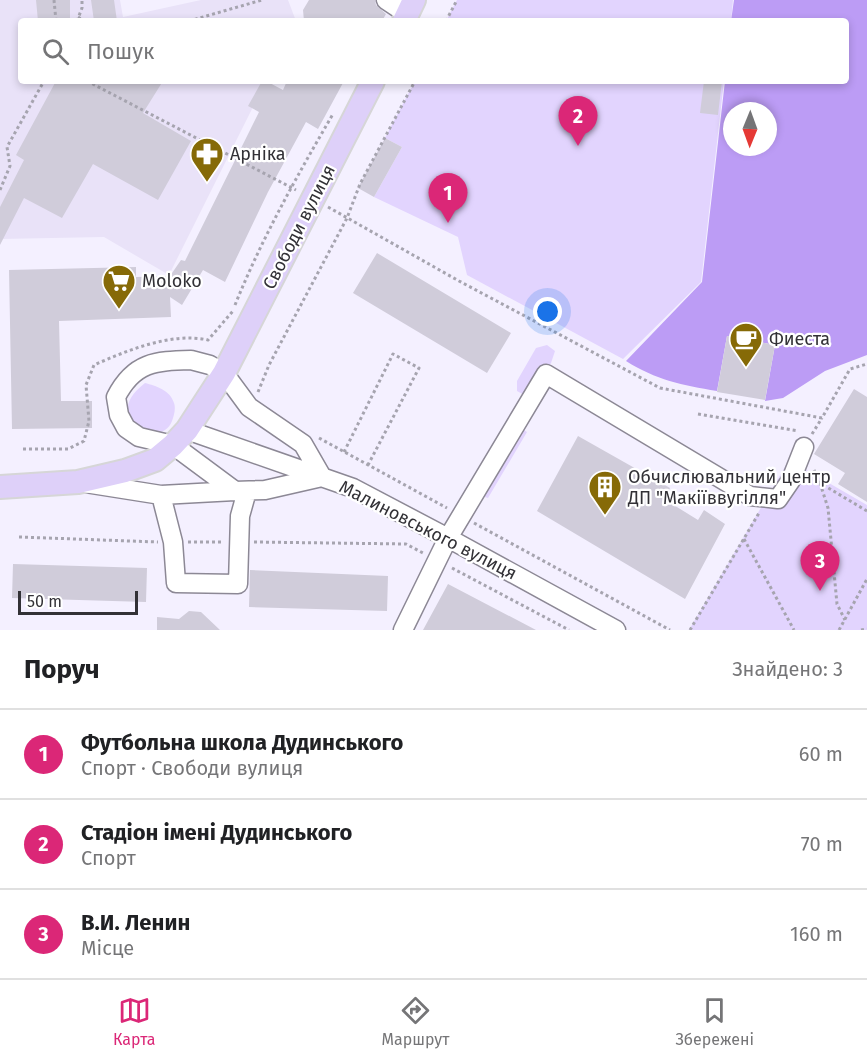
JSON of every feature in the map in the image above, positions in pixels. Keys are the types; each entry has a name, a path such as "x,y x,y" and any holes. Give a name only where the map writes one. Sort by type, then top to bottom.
{"main road":[{"name":"Свободи вулиця","path":"180,437 224,373 371,84"},
{"path":"0,487 78,482 125,471 155,460 180,437"}],"street":[{"path":"386,0 408,12"},
{"path":"191,360 210,365 224,373 249,407 303,444 322,477 180,437 139,437 126,428 118,415 116,397 132,373 144,366 167,361 191,360"},
{"path":"403,630 448,538 546,374 750,496 778,499 791,480 802,439"},
{"path":"161,495 173,542 176,583 238,584 241,491 180,437"},
{"name":"Малиновського вулиця","path":"78,482 161,495 265,490 322,477 353,488 614,630"}],"path":[{"path":"54,0 56,18"},
{"path":"77,18 82,8 82,0"},
{"path":"199,18 262,0"},
{"path":"448,18 457,0"},
{"path":"0,190 10,166 7,147 42,84"},
{"path":"93,84 312,198 459,281 660,388 822,418"},
{"path":"259,399 258,393 269,365 347,218 360,184 413,84"},
{"path":"23,448 68,449 84,441 89,422 86,385 94,365 130,349 192,336 208,340 232,312 252,263 293,183 334,112"},
{"path":"344,452 393,354 419,368 368,465"},
{"path":"802,439 822,418 850,369 867,364"},
{"path":"698,414 802,439"},
{"path":"802,439 828,508 837,604 845,620"},
{"path":"820,483 867,511"},
{"path":"690,630 768,498"},
{"path":"19,537 173,542 405,543 568,630"},
{"path":"744,539 794,630"},
{"path":"839,630 867,579"},
{"path":"861,630 867,629"}],"shaded area":[{"path":"0,0 120,0 123,17 201,0 288,0 295,18 18,18 18,84 264,84 169,275 104,237 0,239"},
{"path":"457,0 733,0 731,18 448,18"},
{"path":"734,0 867,0 867,355 825,371 783,398 765,401 775,345 727,336 717,391 670,381 648,373 626,361 702,282 725,84 849,84 849,18 731,18"},
{"path":"413,84 724,84 701,282 623,359 467,275 458,237 374,197 402,147 385,138"},
{"path":"547,345 555,351 551,363 528,395 524,395 517,391 517,381 536,348"},
{"path":"145,383 166,392 175,405 172,421 166,429 156,433 146,432 136,427 127,409 132,396"},
{"path":"522,429 527,432 488,498 482,496"},
{"path":"789,460 867,505 867,630 689,630"}],"building":[{"path":"36,0 70,0 70,18 38,18"},
{"path":"91,0 114,0 117,18 94,18"},
{"path":"309,0 375,0 376,5 386,14 384,18 304,18 303,10"},
{"path":"54,84 161,84 143,113 191,141 158,200 93,164 62,218 24,198 0,245 0,207 24,160 16,155"},
{"path":"260,84 272,84 283,90 286,84 342,84 318,129 306,122 268,192 225,282 203,270 182,305 170,297 171,317 59,321 61,401 92,401 92,428 12,429 9,270 136,267 136,277 170,276 181,260 185,261 259,112 248,106"},
{"path":"704,84 722,84 718,115 700,113"},
{"path":"385,138 402,147 374,197 358,188"},
{"path":"377,253 511,333 487,373 353,293"},
{"name":"Фиеста","path":"727,336 775,345 765,400 717,392"},
{"path":"854,389 867,397 867,502 838,484 845,473 814,454"},
{"name":"Обчислювальний центр ДП \"Макіїввугілля\"","path":"578,436 670,488 664,499 698,520 704,510 725,524 685,599 537,511"},
{"path":"13,564 147,568 146,602 12,598"},
{"path":"250,570 388,576 387,611 249,607"},
{"path":"448,584 536,630 423,630"},
{"path":"189,611 201,612 220,630 157,630 157,617 179,619"}],"place":[{"name":"Стадіон імені Дудинського","path":"578,146"},
{"name":"Арніка","path":"207,183"},
{"name":"Футбольна школа Дудинського","path":"448,223"},
{"name":"Moloko","path":"119,310"},
{"name":"Фиеста","path":"746,368"},
{"name":"Обчислювальний центр ДП \"Макіїввугілля\"","path":"605,516"},
{"name":"В.И. Ленин","path":"820,591"}]}
